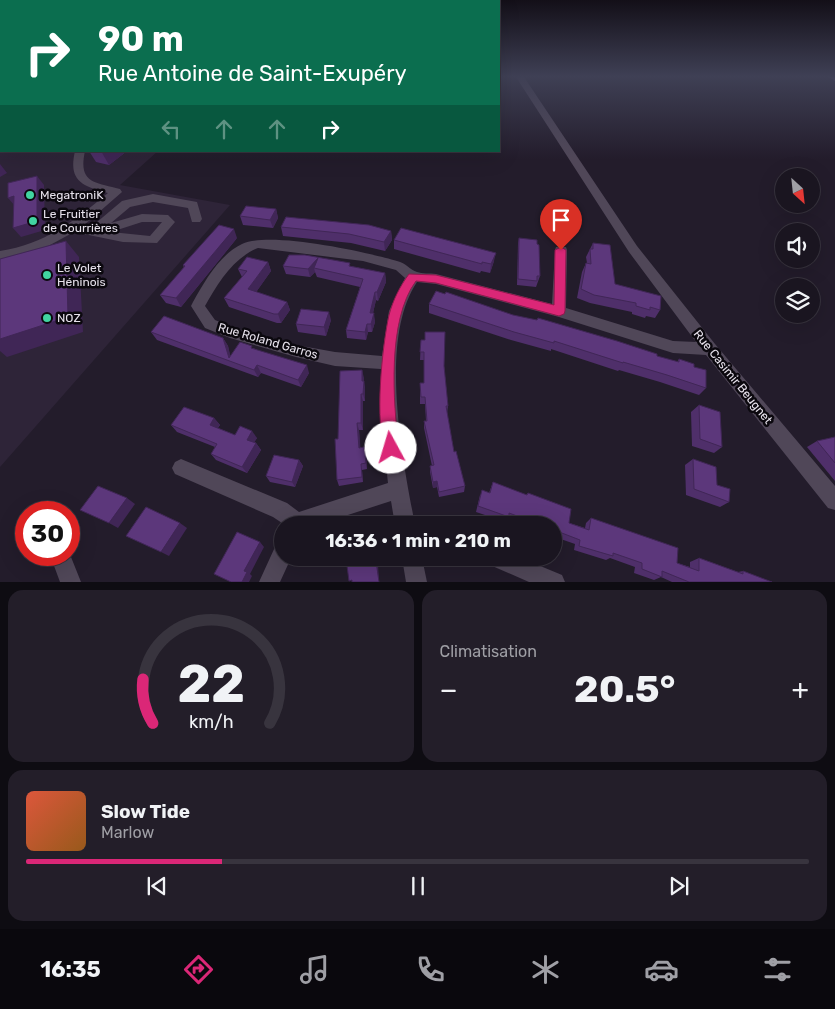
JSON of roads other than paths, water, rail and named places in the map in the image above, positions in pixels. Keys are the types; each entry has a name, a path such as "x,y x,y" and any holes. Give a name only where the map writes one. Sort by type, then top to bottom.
{"street":[{"name":"Rue Casimir Beugnet","path":"538,104 634,249 710,349 835,501"},
{"path":"0,256 20,252 52,240 74,228 116,192 89,183 79,176 77,167 80,152"},
{"path":"92,233 126,204 153,198 193,205 196,220"},
{"path":"74,228 92,233 136,240 153,240 169,222 164,218 142,218 92,233"},
{"name":"Rue Roland Garros","path":"388,363 319,356 230,332 210,324 201,314 198,306 206,290 233,258 243,249 257,244 272,244 364,256 400,266 413,277"},
{"path":"559,311 561,250"},
{"path":"403,516 387,411 388,363 395,314 404,288 413,277 436,279 559,311 673,347 710,349"},
{"path":"181,468 280,510 287,516"},
{"path":"316,516 398,488"},
{"path":"64,566 71,582"},
{"path":"269,582 276,566"},
{"path":"414,566 417,582"},
{"path":"515,566 554,582"}],"place":[{"name":"MegatroniK","path":"30,195"},
{"name":"Le Fruitier de Courrières","path":"33,221"},
{"name":"Le Volet Héninois","path":"47,275"},
{"name":"NOZ","path":"47,318"}]}
